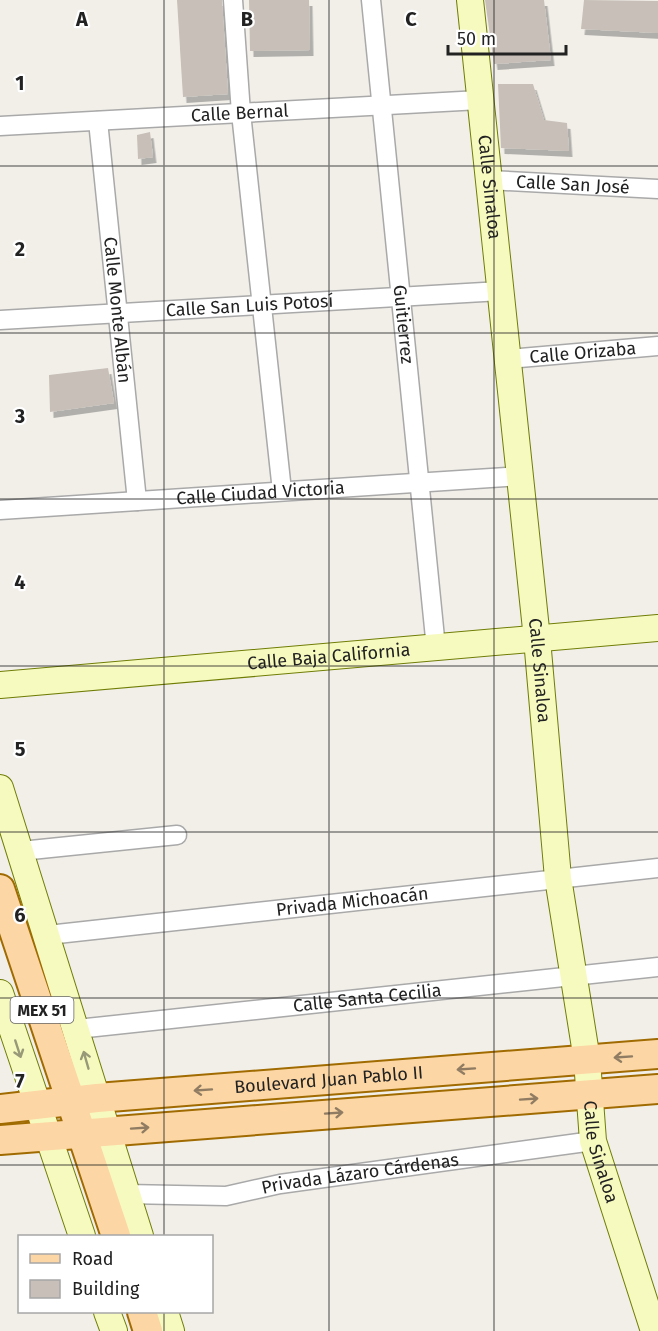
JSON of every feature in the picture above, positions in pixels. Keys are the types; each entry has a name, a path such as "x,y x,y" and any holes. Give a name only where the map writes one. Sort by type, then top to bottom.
{"main road":[{"name":"MEX 51","path":"0,889 85,1100 116,1235"},
{"name":"Boulevard Juan Pablo II","path":"0,1109 37,1104 658,1054"},
{"name":"Boulevard Juan Pablo II","path":"0,1140 658,1089"},
{"path":"143,1313 148,1331"}],"street":[{"path":"232,0 241,113 282,491"},
{"name":"Guitierrez","path":"371,0 436,648"},
{"name":"Calle Sinaloa","path":"470,0 537,639 558,878 587,1060 593,1141 654,1331"},
{"name":"Calle Bernal","path":"0,126 480,99"},
{"name":"Calle Monte Albán","path":"98,121 137,501"},
{"name":"Calle San José","path":"489,180 658,189"},
{"name":"Calle San Luis Potosí","path":"0,320 262,307 501,291"},
{"name":"Calle Orizaba","path":"508,359 658,346"},
{"name":"Calle Ciudad Victoria","path":"0,510 520,476"},
{"name":"Calle Baja California","path":"0,685 658,628"},
{"path":"0,788 77,1029 85,1100"},
{"path":"21,850 177,835"},
{"name":"Privada Michoacán","path":"48,935 658,867"},
{"name":"Calle Santa Cecilia","path":"77,1029 658,967"},
{"path":"0,993 82,1235"},
{"path":"94,1132 126,1194 140,1235"},
{"name":"Privada Lázaro Cárdenas","path":"126,1194 226,1196 280,1184 593,1141"},
{"path":"108,1313 114,1331"},
{"path":"166,1313 171,1331"}],"building":[{"path":"177,0 222,0 228,94 183,97"},
{"path":"249,0 309,0 310,50 250,51"},
{"path":"485,0 544,0 551,60 494,64"},
{"path":"584,0 658,1 658,33 581,29"},
{"path":"498,84 533,84 544,120 567,123 569,151 501,148"},
{"path":"150,132 153,157 138,159 137,135"},
{"path":"108,368 114,403 50,412 49,375"}]}
